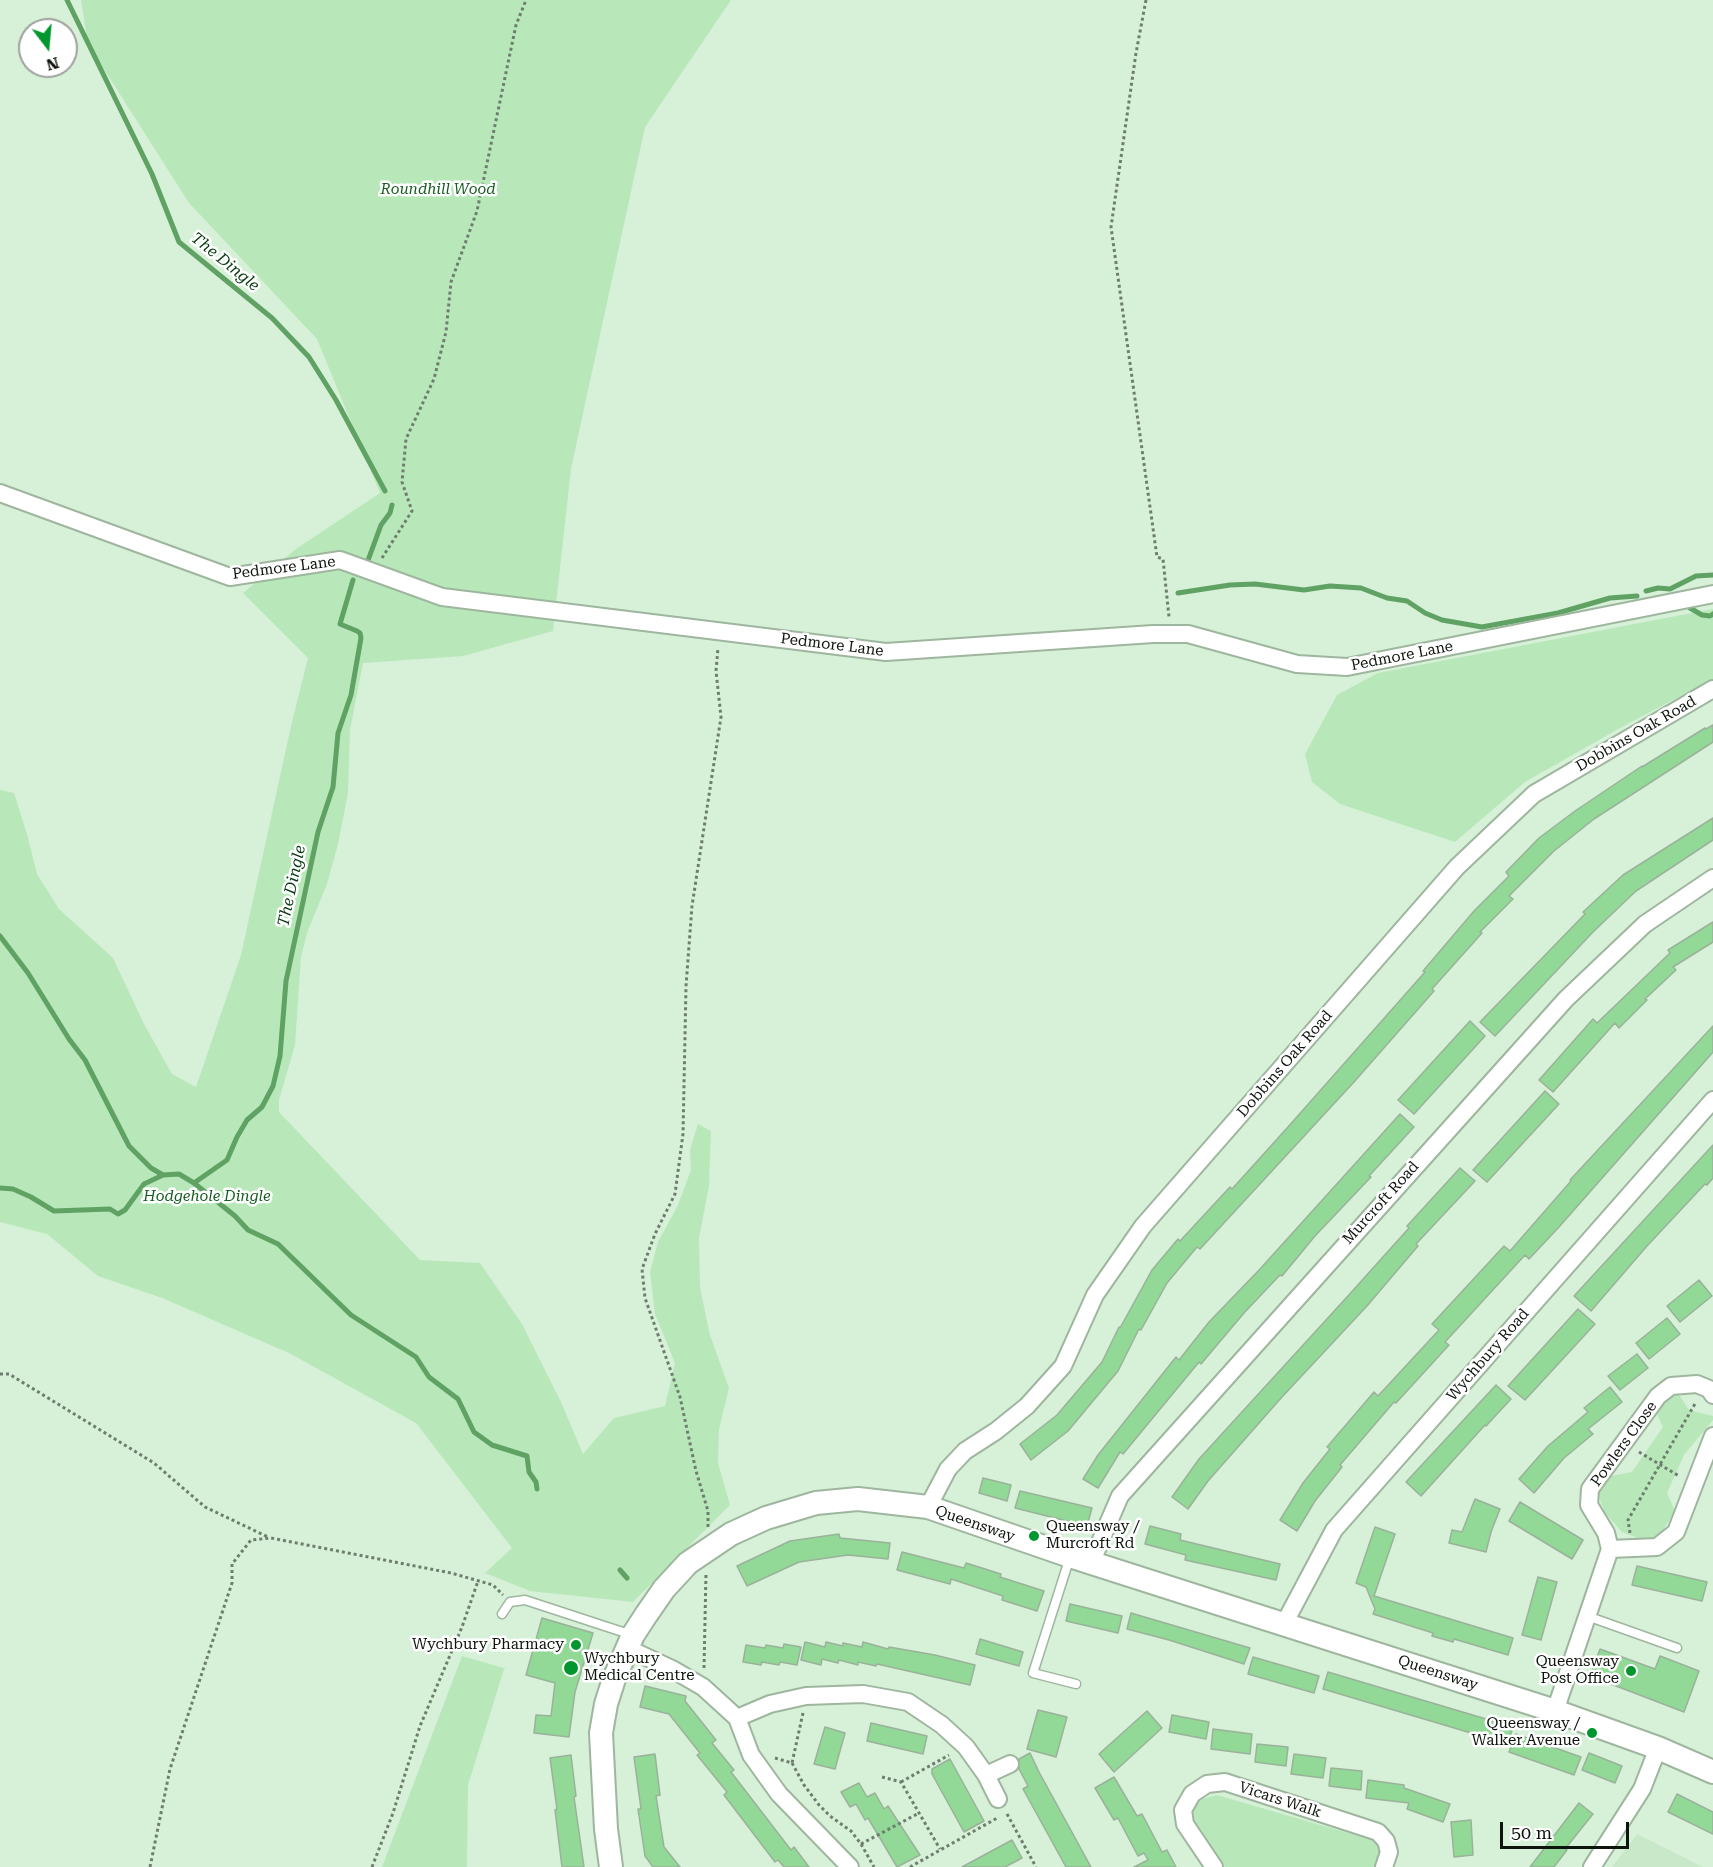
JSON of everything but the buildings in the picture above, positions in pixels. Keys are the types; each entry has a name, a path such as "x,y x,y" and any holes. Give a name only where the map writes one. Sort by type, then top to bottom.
{"street":[{"name":"Pedmore Lane","path":"0,493 230,577 340,560 442,597 886,652 1188,634 1297,664 1347,667 1713,594"},
{"name":"Dobbins Oak Road","path":"928,1507 948,1469 965,1451 996,1431 1027,1406 1063,1366 1095,1295 1143,1226 1457,867 1534,794 1713,689"},
{"name":"Murcroft Road","path":"1080,1559 1120,1496 1558,1007 1645,924 1713,878"},
{"name":"Wychbury Road","path":"1284,1624 1334,1530 1713,1100"},
{"name":"Powlers Close","path":"1610,1549 1606,1533 1589,1505 1590,1489 1658,1396 1671,1386 1697,1384 1710,1391"},
{"path":"1556,1711 1610,1549 1657,1547 1676,1532 1713,1436"},
{"name":"Queensway","path":"611,1867 606,1829 600,1733 606,1704 630,1641 664,1589 688,1563 731,1534 766,1518 816,1503 858,1499 928,1507 1080,1559 1556,1711 1658,1748 1713,1772"},
{"path":"630,1641 703,1687 737,1718 750,1752 779,1794 849,1867"},
{"path":"737,1718 770,1704 807,1696 863,1694 908,1702 942,1725 966,1747 987,1775 998,1799"},
{"path":"1592,1867 1642,1789 1658,1748"},
{"path":"987,1775 1010,1764"},
{"name":"Vicars Walk","path":"1214,1867 1185,1824 1184,1810 1192,1794 1207,1784 1225,1782 1378,1832 1386,1841 1389,1852 1384,1867"}],"lane":[{"path":"1076,1684 1033,1673 1080,1559"},
{"path":"502,1614 510,1602 525,1600 630,1641"},
{"path":"1587,1616 1677,1648"}],"path":[{"path":"377,573 381,560 412,511 402,482 406,439 434,379 446,332 451,282 477,211 516,25 526,0"},
{"path":"1146,0 1136,53 1111,227 1157,557 1163,559 1170,634"},
{"path":"703,1687 708,1511 696,1471 680,1397 645,1299 642,1269 655,1234 675,1194 683,1134 686,986 697,862 721,717 716,671 720,631"},
{"path":"0,1374 9,1374 154,1463 205,1507 271,1538 451,1573 493,1585 510,1602"},
{"path":"1631,1549 1628,1520 1689,1413 1710,1391"},
{"path":"1624,1443 1694,1486"},
{"path":"150,1867 170,1769 232,1583 232,1564 251,1540 271,1538"},
{"path":"372,1867 393,1813 420,1726 462,1627 477,1581"},
{"path":"807,1696 792,1763 804,1785 819,1805 830,1816 851,1830 874,1867"},
{"path":"882,1777 901,1782 966,1747"},
{"path":"750,1752 792,1763"},
{"path":"901,1782 940,1850"},
{"path":"861,1844 919,1813"},
{"path":"910,1867 1006,1813 1036,1867"}],"shaded area":[{"path":"1637,1834 1703,1867 1612,1867"}],"green space":[{"path":"81,0 731,0 645,127 571,469 553,631 463,656 363,663 350,730 348,793 327,884 307,933 301,957 295,1045 279,1100 279,1112 420,1260 480,1263 522,1324 561,1402 583,1454 614,1418 665,1406 675,1363 655,1314 650,1272 658,1242 678,1205 691,1170 690,1150 698,1124 711,1131 709,1186 699,1238 700,1288 710,1335 729,1388 719,1429 718,1463 730,1505 633,1602 530,1591 485,1573 512,1548 416,1423 289,1353 162,1298 98,1276 47,1234 0,1222 0,790 14,793 37,874 59,909 113,958 144,1024 172,1074 196,1087 241,955 308,658 243,593 296,549 380,493 317,339 189,203 88,44"},
{"path":"1713,609 1713,679 1525,782 1455,842 1340,804 1312,782 1305,754 1337,695 1378,673"},
{"path":"1678,1393 1689,1410 1713,1416 1713,1420 1684,1455 1667,1493 1675,1511 1660,1535 1643,1540 1622,1532 1605,1513 1599,1497 1601,1484 1611,1476 1632,1472 1663,1427 1655,1410"},
{"path":"462,1656 507,1669 504,1669 468,1785 467,1867 382,1867"},
{"path":"1217,1795 1372,1840 1380,1850 1381,1859 1376,1867 1225,1867 1193,1823 1192,1810 1202,1799"}],"waterway":[{"name":"The Dingle","path":"67,0 152,174 179,242 272,318 309,357 336,400 385,491"},
{"name":"The Dingle","path":"367,563 381,525 390,513 392,505"},
{"path":"1646,591 1658,588 1670,589 1696,576 1713,575"},
{"name":"The Dingle","path":"194,1183 227,1160 247,1120 262,1107 273,1086 280,1056 286,981 318,832 333,787 338,733 351,695 361,638 360,633 340,624 353,580"},
{"path":"1178,593 1230,585 1255,584 1304,590 1330,586 1361,588 1387,598 1407,601 1425,613 1442,620 1482,627 1558,613 1610,598 1637,596"},
{"path":"1690,608 1702,615 1713,614"},
{"path":"0,936 28,973 69,1039 85,1060 129,1146 151,1168 163,1175"},
{"name":"The Dingle","path":"0,1188 13,1189 54,1211 110,1209 118,1214 125,1210 144,1184 163,1175 179,1174 194,1183 235,1216 248,1230 278,1244 351,1315 416,1357 429,1377 458,1399 474,1432 492,1445 527,1456 529,1472 536,1482 537,1489"},
{"name":"The Dingle","path":"620,1570 627,1578"}],"place":[{"name":"Queensway / Murcroft Rd","path":"1034,1536"},
{"name":"Wychbury Pharmacy","path":"576,1645"},
{"name":"Wychbury Medical Centre","path":"571,1668"},
{"name":"Queensway Post Office","path":"1631,1671"},
{"name":"Queensway / Walker Avenue","path":"1592,1733"}],"park label":[{"name":"Roundhill Wood","path":"438,190"},
{"name":"Hodgehole Dingle","path":"207,1197"}]}
